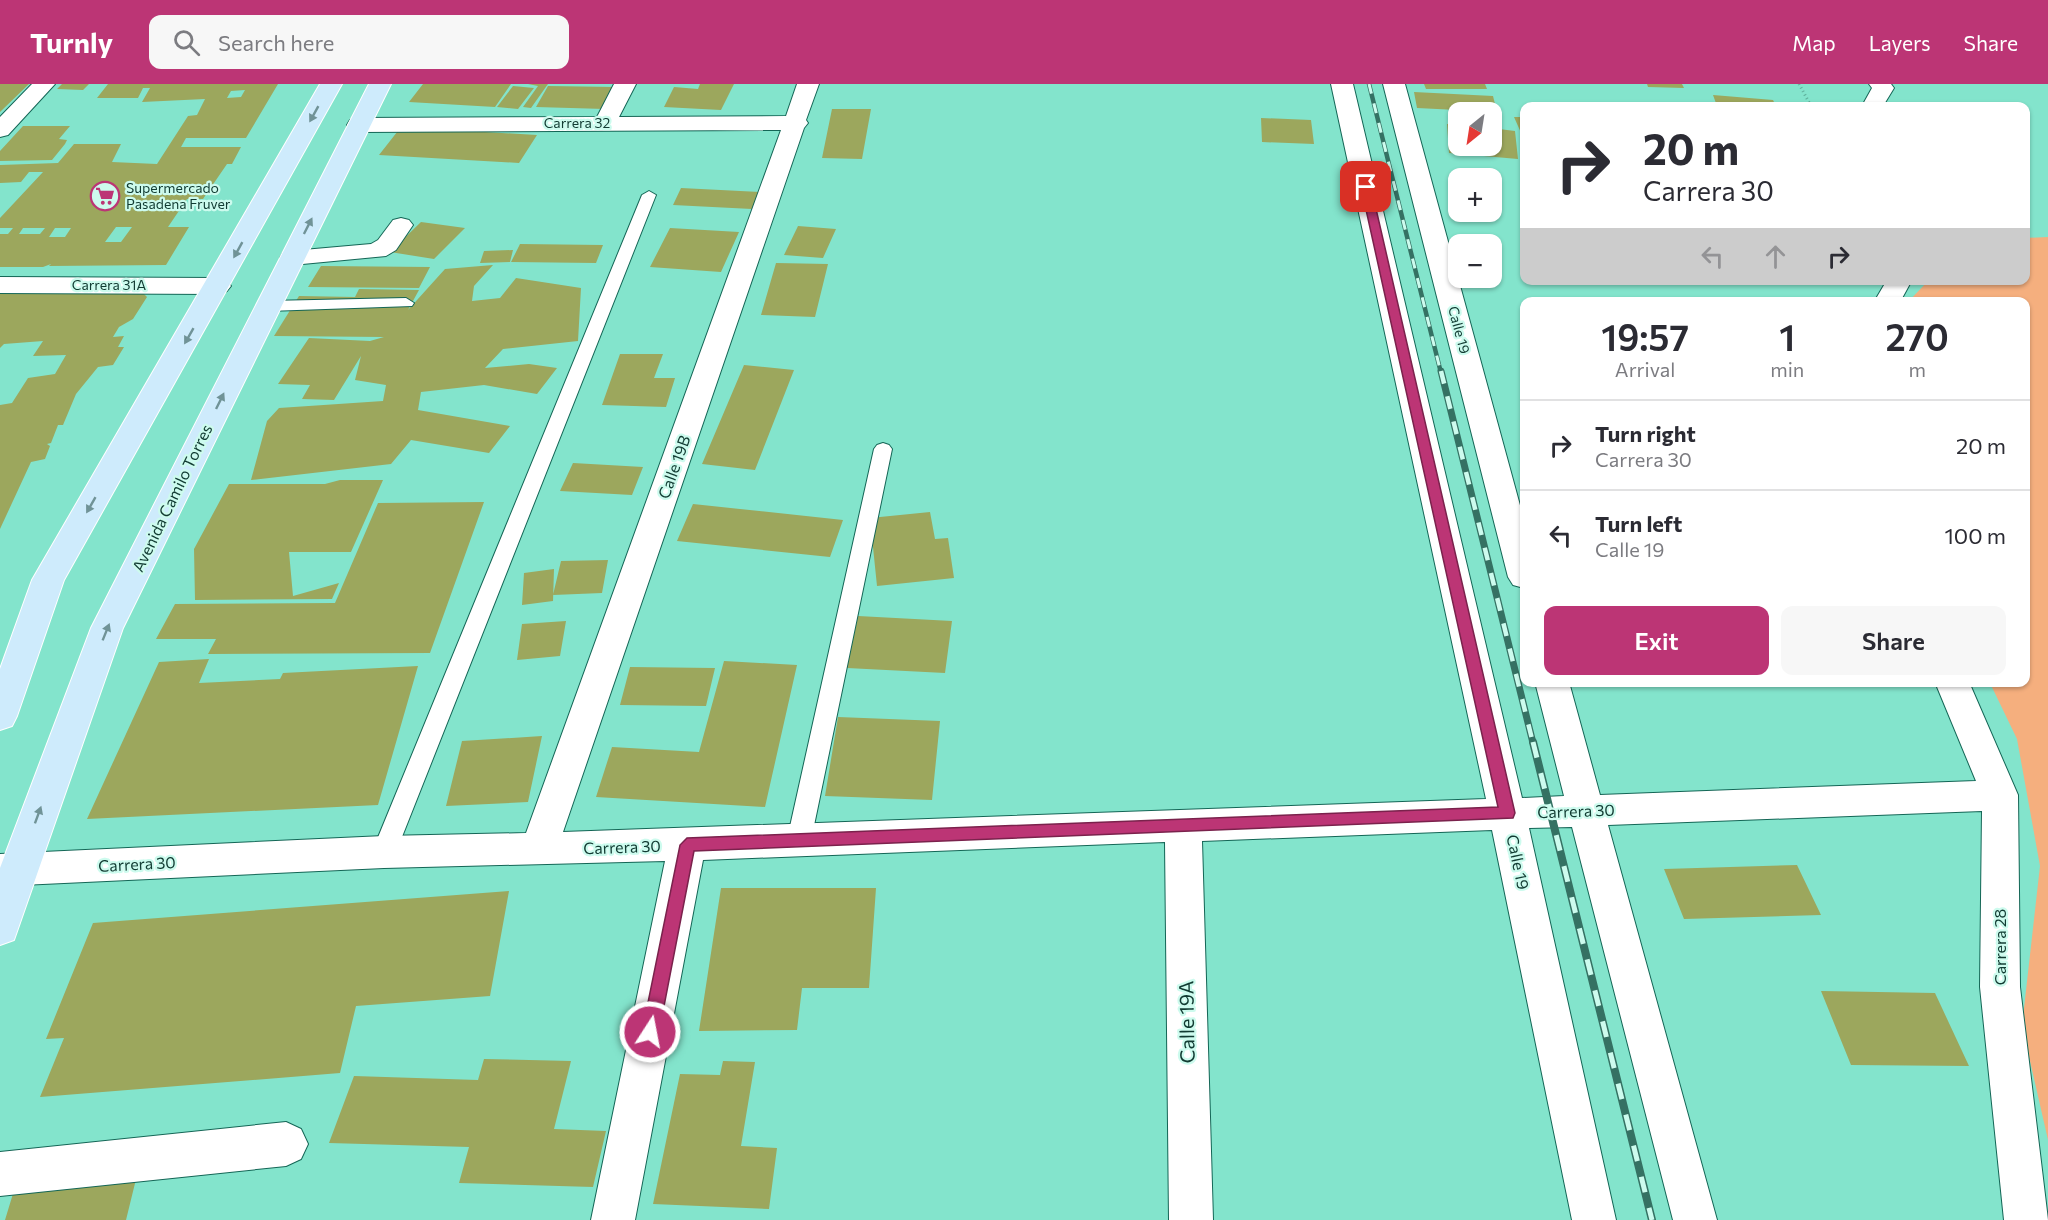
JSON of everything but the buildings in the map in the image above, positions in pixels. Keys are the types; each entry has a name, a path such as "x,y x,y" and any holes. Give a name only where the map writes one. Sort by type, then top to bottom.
{"main road":[{"path":"0,716 48,580 331,84"},
{"name":"Avenida Camilo Torres","path":"0,928 9,870 107,628 380,84"}],"street":[{"path":"0,130 44,84"},
{"path":"605,123 625,84"},
{"name":"Calle 19B","path":"538,850 808,84"},
{"name":"Calle 19","path":"1342,84 1507,813 1594,1220"},
{"name":"Calle 19","path":"1394,84 1520,562"},
{"path":"1875,102 1883,88 1880,84"},
{"name":"Carrera 32","path":"358,125 796,123"},
{"path":"292,258 377,251 387,245 401,225"},
{"name":"Carrera 31A","path":"0,285 218,285"},
{"path":"1553,687 1695,1220"},
{"name":"Carrera 28","path":"1954,687 2001,795 2000,987 2026,1220"},
{"name":"Carrera 30","path":"9,870 384,852 687,845 2001,795"},
{"name":"Calle 19A","path":"1183,825 1191,1220"},
{"path":"613,1220 687,845"},
{"path":"0,1174 286,1144"}],"lane":[{"path":"384,852 649,195"},
{"path":"268,306 406,303"},
{"path":"799,840 883,449"}],"path":[{"path":"1799,84 1809,102"}],"shaded area":[{"path":"2048,237 2048,1140 2022,1026 2040,866 2017,739 1992,687 2030,687 2030,297 1913,297 1924,285 2030,285 2030,238"}],"railway":[{"path":"1369,84 1441,373"},
{"path":"1441,371 1533,743"},
{"path":"1533,742 1652,1220"}],"place":[{"name":"Supermercado Pasadena Fruver","path":"105,196"}],"route":[{"path":"650,1032 687,845 1507,813 1366,187"}]}
